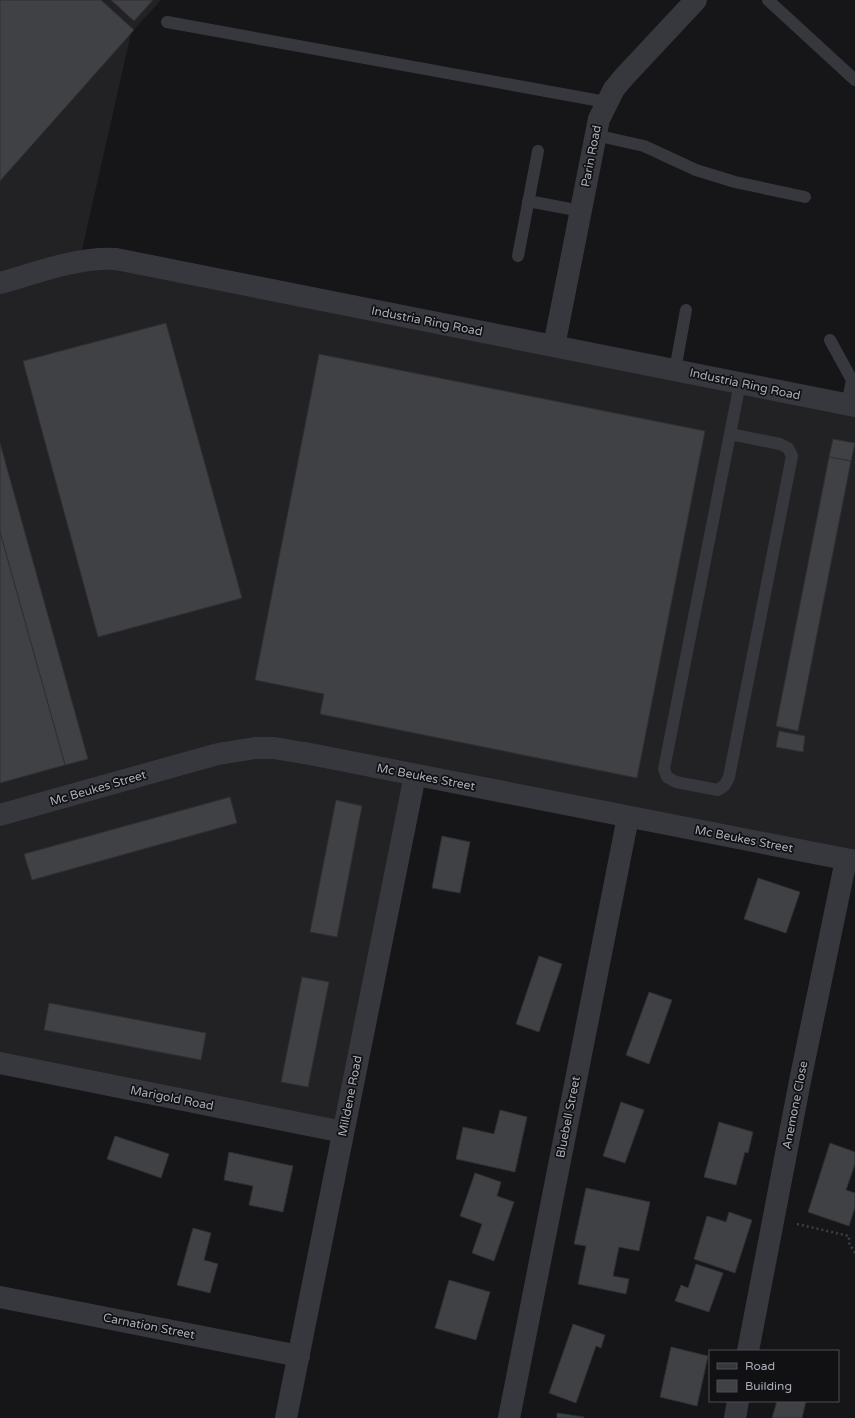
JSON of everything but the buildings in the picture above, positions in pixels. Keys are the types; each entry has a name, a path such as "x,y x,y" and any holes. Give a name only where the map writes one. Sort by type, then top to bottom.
{"street":[{"name":"Parin Road","path":"554,346 599,119 606,102 614,89 696,0"},
{"name":"Industria Ring Road","path":"0,283 81,261 103,258 554,346 851,406"},
{"name":"Mc Beukes Street","path":"0,815 218,754 255,748 274,748 850,860"},
{"name":"Milldene Road","path":"286,1418 415,775"},
{"name":"Bluebell Street","path":"510,1418 628,817"},
{"name":"Anemone Close","path":"748,1350 801,1076 850,860"},
{"name":"Marigold Road","path":"0,1063 343,1132"},
{"name":"Carnation Street","path":"0,1297 299,1356"},
{"path":"734,1418 738,1402"}],"lane":[{"path":"768,0 855,80"},
{"path":"168,22 606,102"},
{"path":"595,135 644,146 696,170 728,180 805,197"},
{"path":"518,256 538,151"},
{"path":"528,201 581,212"},
{"path":"675,370 686,310"},
{"path":"830,340 852,380 851,406"},
{"path":"730,434 780,444 788,448 792,456 729,777 725,785 718,790 671,780 665,773 664,769 740,383"}],"path":[{"path":"773,1218 849,1236 850,1243 855,1253"}],"shaded area":[{"path":"0,0 161,0 131,33 80,259 855,404 855,860 417,773 345,1134 0,1065"}]}
